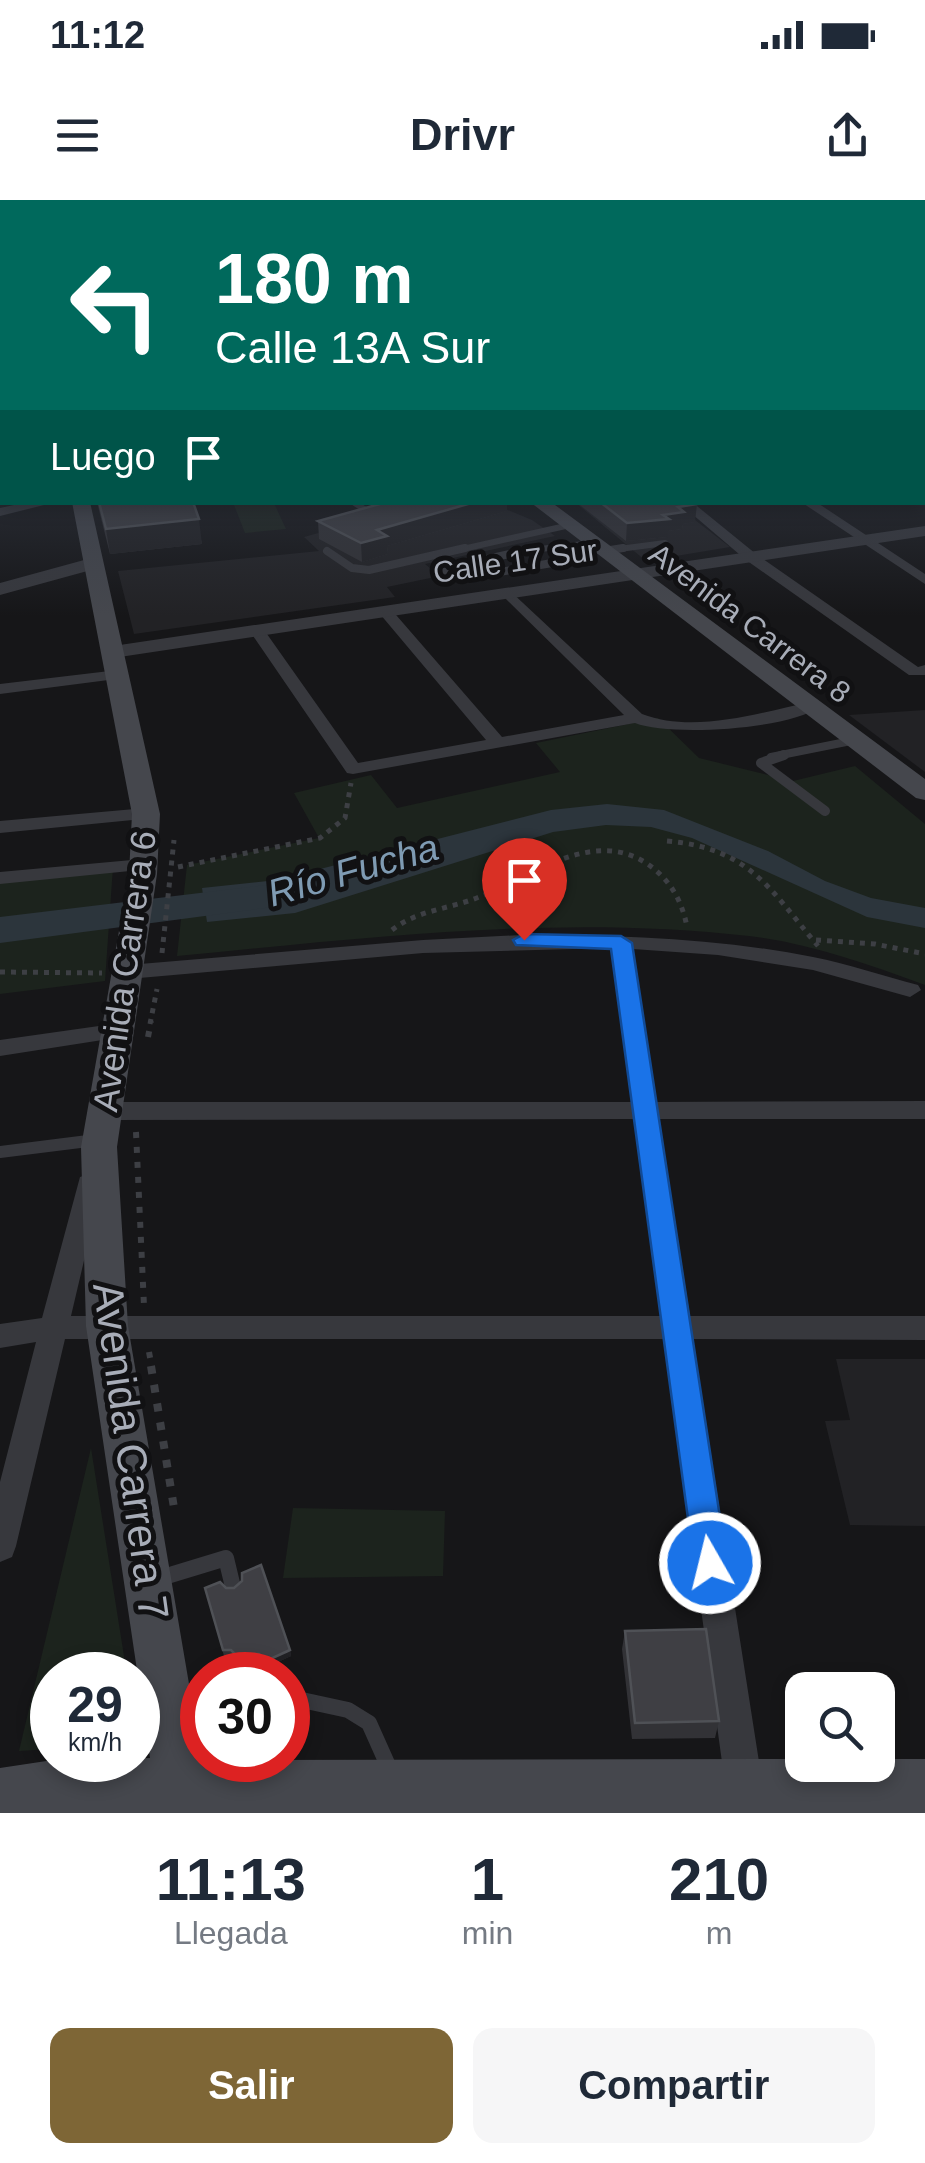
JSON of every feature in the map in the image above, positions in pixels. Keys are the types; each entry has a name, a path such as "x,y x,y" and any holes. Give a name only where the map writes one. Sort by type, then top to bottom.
{"main road":[{"name":"Avenida Carrera 6","path":"83,505 146,814 146,921 121,972 120,1031 102,1132"},
{"name":"Avenida Carrera 8","path":"544,505 925,792"},
{"name":"Avenida Carrera 7","path":"102,1132 106,1326 148,1582 180,1688"},
{"path":"0,1795 68,1785 183,1800 398,1788 745,1800 925,1786"}],"street":[{"path":"0,512 35,505"},
{"path":"688,505 751,557 920,671"},
{"path":"812,505 925,580"},
{"name":"Calle 17 Sur","path":"0,689 257,630 925,531"},
{"path":"0,589 95,564"},
{"path":"508,593 636,718 648,725 683,728 811,706"},
{"path":"385,611 498,743"},
{"path":"257,630 353,770 636,718"},
{"path":"0,827 146,814"},
{"path":"0,878 144,865"},
{"path":"121,972 524,940 755,951 823,964 910,990"},
{"path":"621,943 745,1800"},
{"path":"0,1048 120,1031"},
{"path":"0,1546 102,1132 644,1109 925,1110"},
{"path":"0,1336 106,1326 925,1328"}],"lane":[{"path":"358,505 369,512 395,505"},
{"path":"326,551 352,568 369,570 570,525"},
{"path":"560,548 562,557 552,563 457,579 442,569 532,549 665,543"},
{"path":"825,811 761,764 766,758 856,740"},
{"path":"0,1152 102,1132"},
{"path":"148,1582 226,1558 232,1584"},
{"path":"310,1702 348,1710 369,1724 398,1788"}],"path":[{"path":"178,867 320,838 345,818 353,770"},
{"path":"667,841 704,844 752,868 816,940 823,964"},
{"path":"386,948 393,926 476,898 568,858 609,849 629,852 649,864 678,893 690,945"},
{"path":"146,921 170,897"},
{"path":"816,940 875,944 925,954"},
{"path":"0,972 121,972"}],"shaded area":[{"path":"234,505 275,505 286,529 245,533"},
{"path":"420,505 496,505 532,520 555,536 425,564 440,576 387,587 395,597 134,634 118,571 319,551 304,537"},
{"path":"578,505 676,505 730,547 646,561"},
{"path":"925,710 925,772 849,715"},
{"path":"658,718 699,758 793,781 855,766 925,824 925,985 794,944 749,936 606,927 462,931 177,956 187,865 319,838 294,793 371,775 397,808 560,772 536,743"},
{"path":"113,867 105,981 0,994 0,877"},
{"path":"836,1359 925,1359 925,1526 850,1525 825,1421 850,1420"},
{"path":"91,1448 123,1652 43,1652"},
{"path":"293,1508 445,1511 443,1576 283,1578"},
{"path":"30,1705 30,1750 19,1751"}],"water":[{"path":"607,804 664,810 768,851 825,881 871,898 925,908 925,928 867,917 692,838 651,827 606,825 553,832 295,913 207,922 202,888 277,880 551,810"}],"building":[{"path":"100,505 194,505 199,519 106,529"},
{"path":"376,505 464,505 377,530 387,536 361,543 318,521"},
{"path":"604,505 691,505 678,507 684,512 663,515 669,519 627,523"},
{"path":"261,1565 290,1650 223,1650 205,1588 220,1582 226,1588 234,1588 242,1581 242,1573"},
{"path":"706,1629 719,1721 635,1723 625,1631"}],"waterway":[{"name":"Río Fucha","path":"0,930 266,897"}],"route":[{"path":"524,940 621,943 710,1563"}]}
